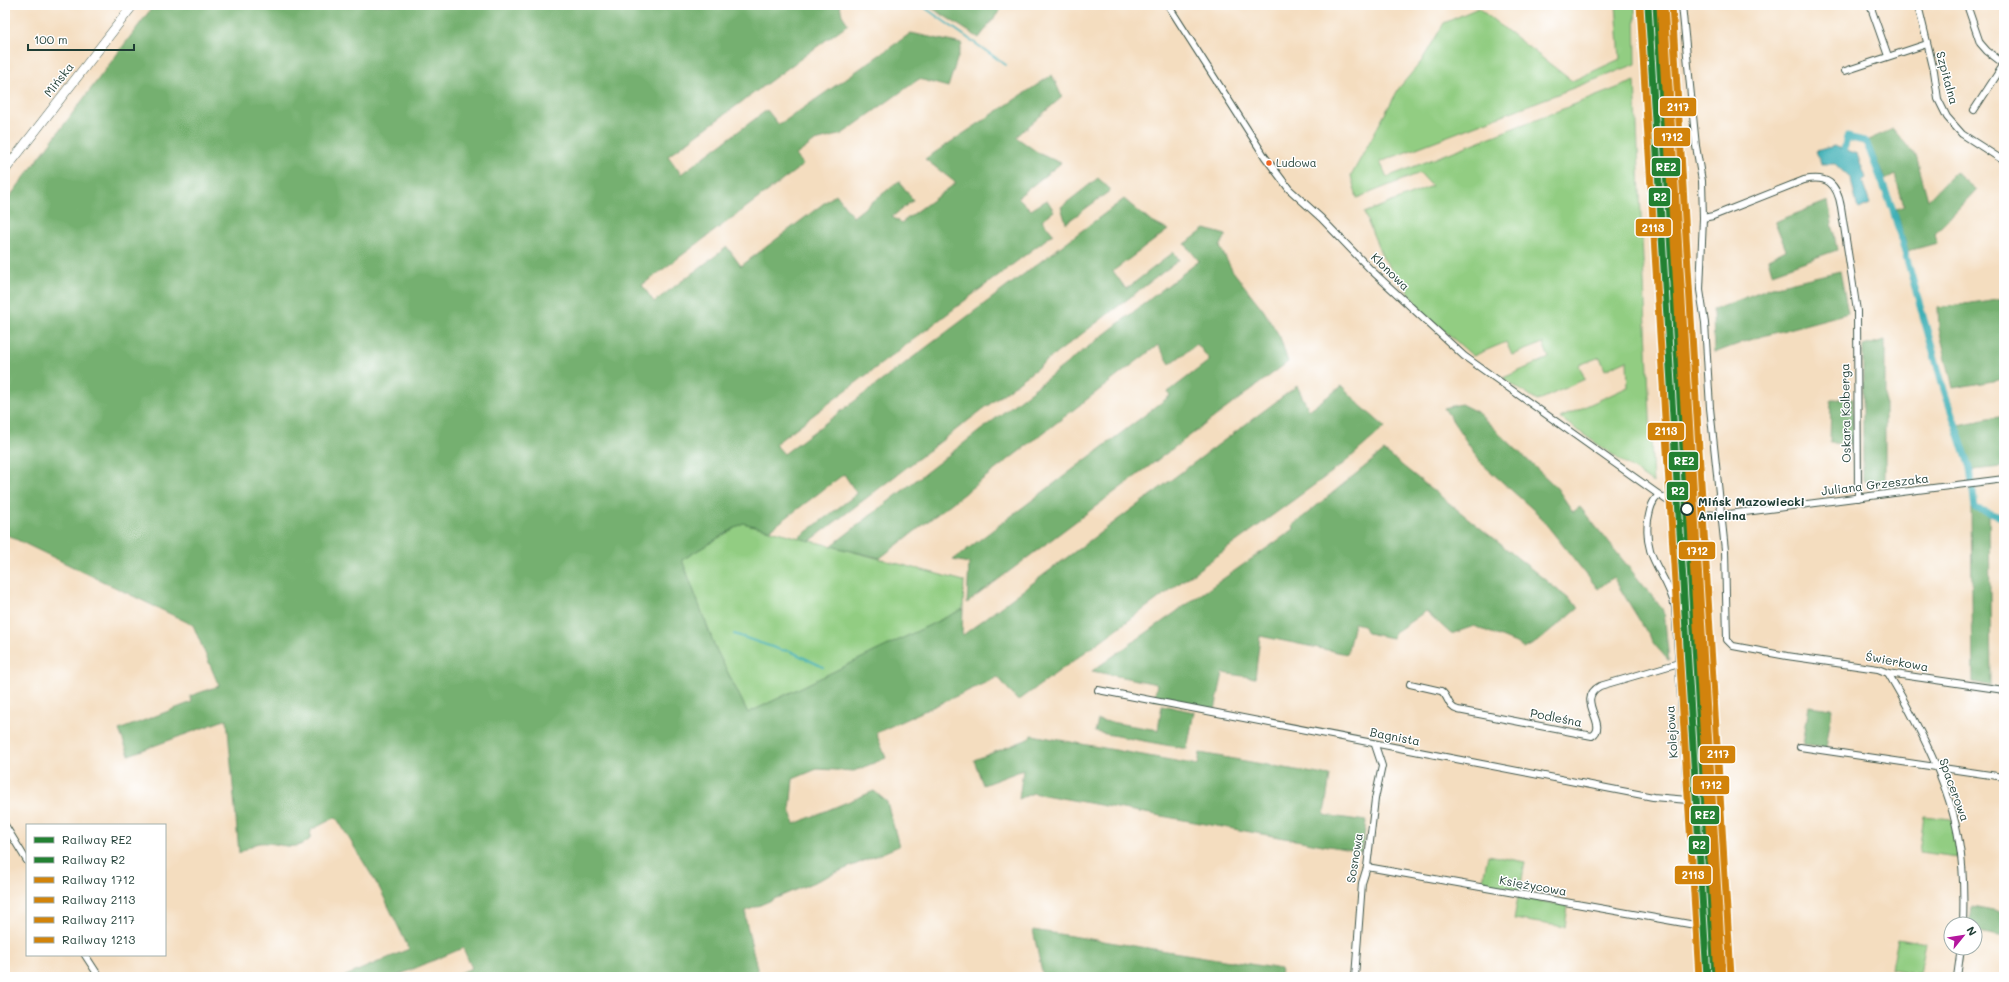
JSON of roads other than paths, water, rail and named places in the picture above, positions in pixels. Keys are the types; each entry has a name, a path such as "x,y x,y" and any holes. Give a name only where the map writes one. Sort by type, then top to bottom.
{"main road":[{"name":"Mińska","path":"5,170 133,5"}],"street":[{"name":"Klonowa","path":"1168,5 1264,157 1289,189 1321,218 1370,269 1464,356 1658,495"},
{"name":"Świerkowa","path":"1682,5 1696,146 1702,181 1703,218 1700,290 1705,323 1710,408 1725,550 1727,640 1734,646 1787,656 1878,669 1888,673 2004,690"},
{"path":"1870,5 1888,56"},
{"name":"Szpitalna","path":"1918,5 1938,99 1947,117 1962,134 2004,161"},
{"path":"1967,5 1980,43 1987,51 2004,64 1974,110"},
{"name":"Szpitalna","path":"1845,71 1927,44"},
{"name":"Oskara Kolberga","path":"1703,218 1713,216 1804,180 1823,178 1834,187 1840,200 1857,311 1858,498"},
{"name":"Juliana Grzeszaka","path":"1658,495 1684,511 1703,515 1721,515 2004,479"},
{"name":"Kolejowa","path":"1658,495 1653,501 1649,514 1649,546 1655,564 1673,598 1679,663 1699,977"},
{"name":"Podleśna","path":"1410,684 1441,691 1444,693 1450,706 1458,710 1592,736 1595,734 1597,727 1590,700 1590,694 1600,686 1679,663"},
{"name":"Spacerowa","path":"1888,673 1936,768 1950,806 1959,841 1964,888 1963,916"},
{"name":"Bagnista","path":"1098,690 1375,745 1653,797 1688,800"},
{"name":"Sosnowa","path":"1355,977 1362,884 1367,867 1375,798 1382,766 1375,745"},
{"path":"1800,747 2004,777"},
{"path":"5,825 26,859"},
{"name":"Księżycowa","path":"1367,867 1695,925"},
{"path":"86,956 98,976"},
{"path":"1956,977 1960,956"}],"water":[{"path":"1834,146 1857,154 1866,178 1862,181 1870,204 1859,209 1851,179 1835,164 1821,164 1816,151"}],"waterway":[{"path":"921,5 1006,65"},
{"path":"1844,150 1847,137 1864,141 1867,144 1893,210 1944,390 1970,468 1975,508 2004,518"},
{"path":"734,634 781,650 790,651 823,667"}],"rail line":[{"name":"R2","path":"1648,5 1707,977"},
{"name":"RE2","path":"1656,5 1715,977"},
{"name":"1213","path":"1660,5 1718,977"},
{"name":"1712","path":"1664,5 1723,977"},
{"name":"2117","path":"1672,5 1731,976"},
{"name":"2113","path":"1640,6 1699,977"}],"place":[{"name":"Ludowa","path":"1269,163"},
{"name":"Mińsk Mazowiecki Anielina","path":"1687,509"}]}
